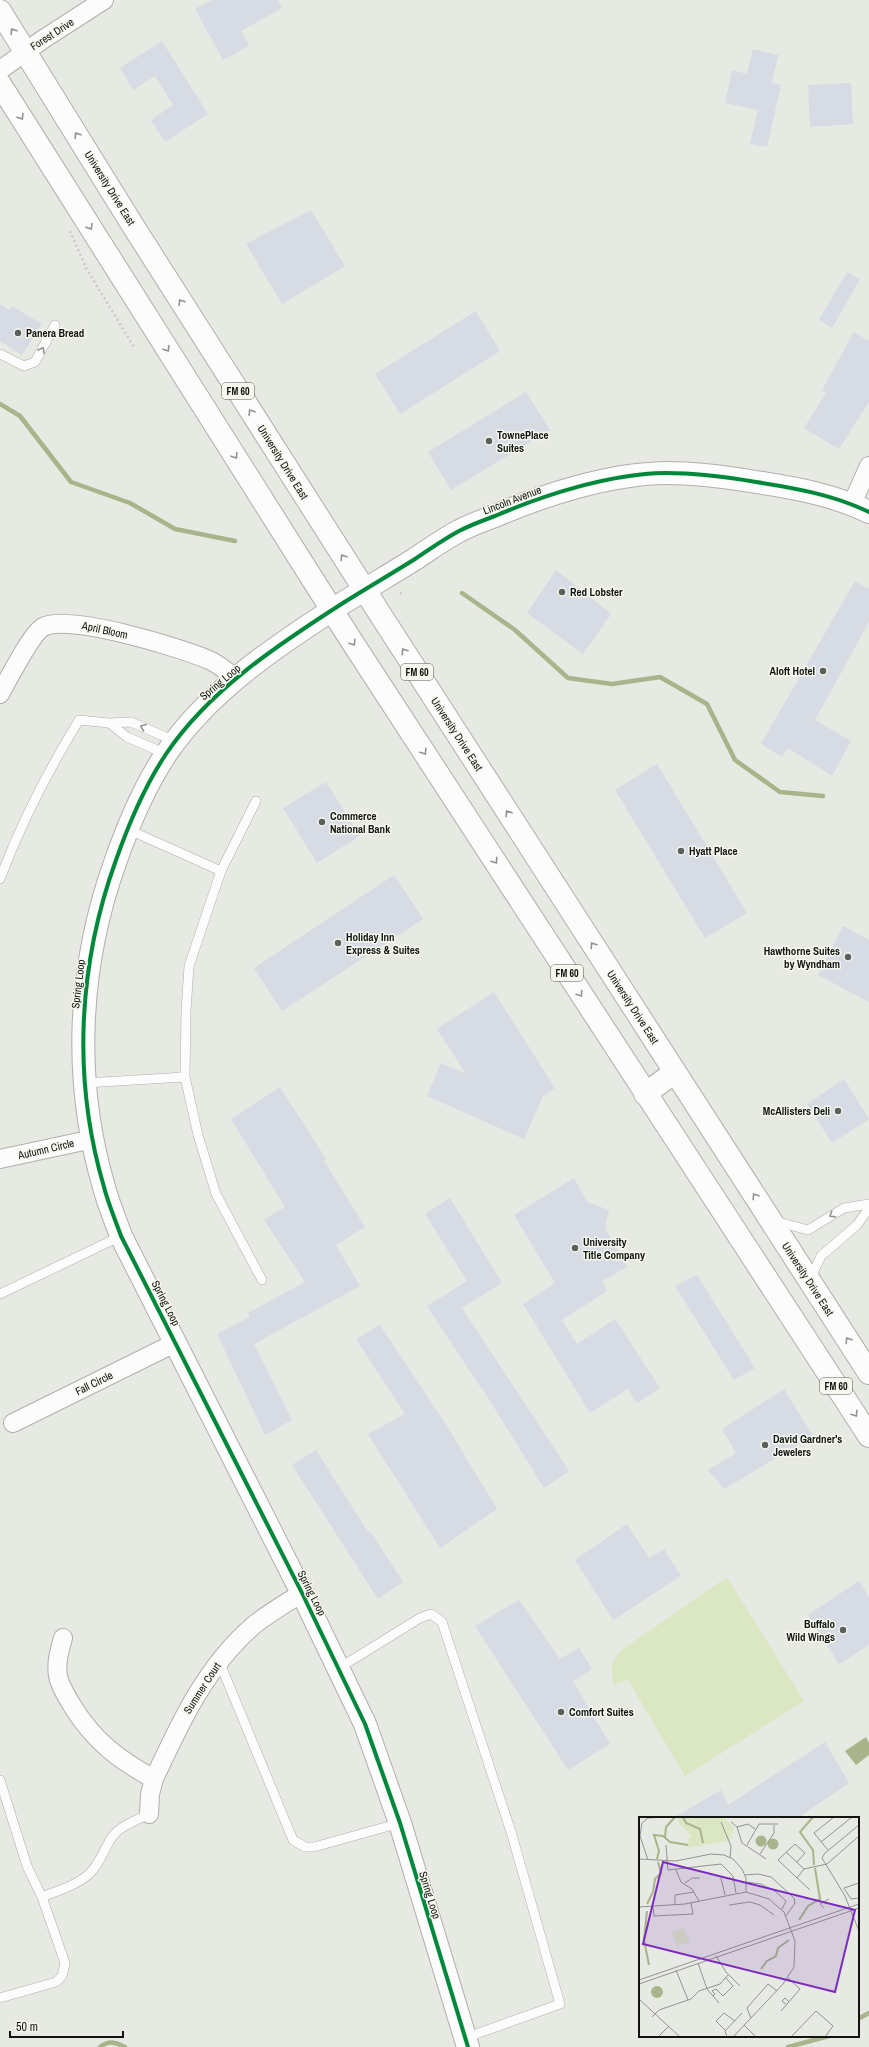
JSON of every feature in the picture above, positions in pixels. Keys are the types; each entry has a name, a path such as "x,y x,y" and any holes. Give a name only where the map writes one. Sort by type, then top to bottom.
{"main road":[{"name":"University Drive East","path":"0,11 134,228 364,590 869,1373"},
{"name":"FM 60","path":"0,84 332,610 645,1094 869,1436"},
{"name":"Lincoln Avenue","path":"332,610 460,530 527,502 604,481 665,473 724,477 799,489 860,508"},
{"name":"Spring Loop","path":"332,610 280,645 200,710 171,748 145,791 127,828 104,891 87,971 83,1012 85,1083 93,1138 104,1187 121,1236 302,1593 365,1724 400,1823 466,2043"},
{"path":"645,1094 675,1072"}],"street":[{"name":"Forest Drive","path":"0,70 104,0"},
{"path":"860,508 869,466"},
{"name":"April Bloom","path":"0,694 31,641 42,627 55,623 79,625 167,645 211,660 237,679"},
{"name":"Autumn Circle","path":"0,1159 93,1138"},
{"name":"Fall Circle","path":"13,1423 175,1343"},
{"name":"Summer Court","path":"149,1814 150,1794 154,1779 186,1712 218,1661 254,1625 302,1593"},
{"path":"63,1638 58,1653 59,1680 82,1722 110,1752 130,1766 154,1779"}],"lane":[{"path":"0,354 24,366 35,362 55,326"},
{"path":"0,879 54,760 79,720 109,723 131,722 171,748"},
{"path":"109,723 127,737 171,748"},
{"path":"256,801 221,871 189,966 186,1011 185,1077 198,1135 216,1194 262,1280"},
{"path":"127,828 221,871"},
{"path":"85,1083 185,1077"},
{"path":"770,1219 808,1230 844,1208 869,1204"},
{"path":"809,1281 821,1256 857,1225 869,1208"},
{"path":"0,1294 121,1236"},
{"path":"339,1668 420,1618 431,1614 442,1622 512,1835 560,2004 466,2043"},
{"path":"218,1661 293,1840 305,1847 314,1847 400,1823"},
{"path":"0,1780 27,1866 42,1897 65,1963 62,1976 56,1982 0,1998"},
{"path":"42,1897 71,1885 88,1875 96,1868 113,1836 118,1831 149,1814"}],"path":[{"path":"67,226 86,268 134,347"},
{"path":"400,593 404,594"}],"shaded area":[{"path":"727,1577 804,1701 685,1776 628,1680 613,1685 612,1664 620,1651"},
{"path":"866,1737 869,1743 869,1755 856,1765 845,1751"}],"building":[{"path":"212,0 278,0 282,8 241,31 249,46 223,60 195,9"},
{"path":"162,41 208,114 165,142 151,120 173,105 155,76 133,90 120,68"},
{"path":"753,49 778,55 772,83 781,85 767,147 750,144 758,110 725,103 732,70 747,74"},
{"path":"851,83 853,124 810,127 808,85"},
{"path":"311,210 345,266 282,304 246,244"},
{"path":"847,272 860,279 832,328 819,320"},
{"name":"Panera Bread","path":"0,304 9,310 12,306 42,324 22,355 0,341"},
{"path":"476,311 500,351 400,414 375,374"},
{"path":"854,332 869,341 869,402 839,449 804,428 826,393 822,390"},
{"name":"TownePlace Suites","path":"526,392 550,430 451,490 428,452"},
{"name":"Red Lobster","path":"556,570 611,614 583,654 527,613"},
{"name":"Aloft Hotel","path":"855,581 869,589 869,622 815,720 851,741 832,776 788,748 782,757 761,744"},
{"name":"Hyatt Place","path":"657,764 747,913 705,938 615,790"},
{"name":"Commerce National Bank","path":"326,782 360,836 317,863 283,808"},
{"name":"Holiday Inn Express & Suites","path":"394,875 423,919 282,1011 254,968"},
{"name":"Hawthorne Suites by Wyndham","path":"843,926 869,940 869,1002 818,975"},
{"path":"494,992 555,1088 543,1096 524,1139 427,1096 441,1063 466,1074 437,1029"},
{"name":"McAllisters Deli","path":"844,1079 869,1119 832,1143 807,1104"},
{"path":"280,1087 326,1159 324,1161 365,1227 336,1245 360,1286 254,1344 292,1420 265,1435 217,1334 250,1317 248,1313 305,1282 264,1220 285,1207 231,1119"},
{"path":"574,1178 587,1202 609,1210 605,1228 627,1267 602,1281 607,1291 562,1320 577,1344 615,1319 660,1388 637,1403 628,1389 590,1413 523,1304 555,1283 514,1215"},
{"path":"450,1198 502,1283 462,1308 569,1471 544,1488 482,1388 427,1306 467,1281 425,1214"},
{"path":"697,1275 755,1368 734,1380 675,1286"},
{"path":"380,1325 445,1423 497,1509 440,1548 368,1434 405,1414 356,1339"},
{"name":"David Gardner's Jewelers","path":"784,1389 813,1436 724,1489 708,1470 736,1453 722,1429"},
{"path":"316,1450 368,1532 370,1531 403,1582 378,1599 292,1465"},
{"path":"627,1524 649,1558 664,1549 681,1576 613,1620 575,1560"},
{"name":"Buffalo Wild Wings","path":"859,1581 869,1597 869,1645 839,1664 808,1615"},
{"name":"Comfort Suites","path":"519,1600 560,1659 579,1648 592,1669 573,1681 610,1744 568,1770 475,1626"},
{"path":"825,1742 849,1783 799,1817 675,1817 721,1790 728,1805"}],"waterway":[{"path":"0,404 20,416 71,482 130,503 175,529 235,541"},
{"path":"462,593 515,630 568,678 612,684 660,677 707,704 735,760 780,792 823,796"},
{"path":"859,2018 869,2013"},
{"path":"788,2047 825,2037"},
{"path":"100,2047 106,2043 112,2042 125,2047"}],"cycle path":[{"path":"468,2047 400,1823 365,1724 302,1593 121,1236 104,1187 94,1146 87,1105 84,1064 84,1022 87,981 103,900 121,846 144,792 166,754 183,731 203,709 247,670 294,635 459,531 535,500 578,487 622,477 665,473 734,478 785,487 842,501 869,512"}],"place":[{"name":"Panera Bread","path":"18,333"},
{"name":"TownePlace Suites","path":"489,441"},
{"name":"Red Lobster","path":"562,592"},
{"name":"Aloft Hotel","path":"823,671"},
{"name":"Commerce National Bank","path":"322,822"},
{"name":"Hyatt Place","path":"681,851"},
{"name":"Holiday Inn Express & Suites","path":"338,943"},
{"name":"Hawthorne Suites by Wyndham","path":"848,957"},
{"name":"McAllisters Deli","path":"838,1111"},
{"name":"University Title Company","path":"575,1248"},
{"name":"David Gardner's Jewelers","path":"765,1445"},
{"name":"Buffalo Wild Wings","path":"843,1630"},
{"name":"Comfort Suites","path":"561,1712"}]}
